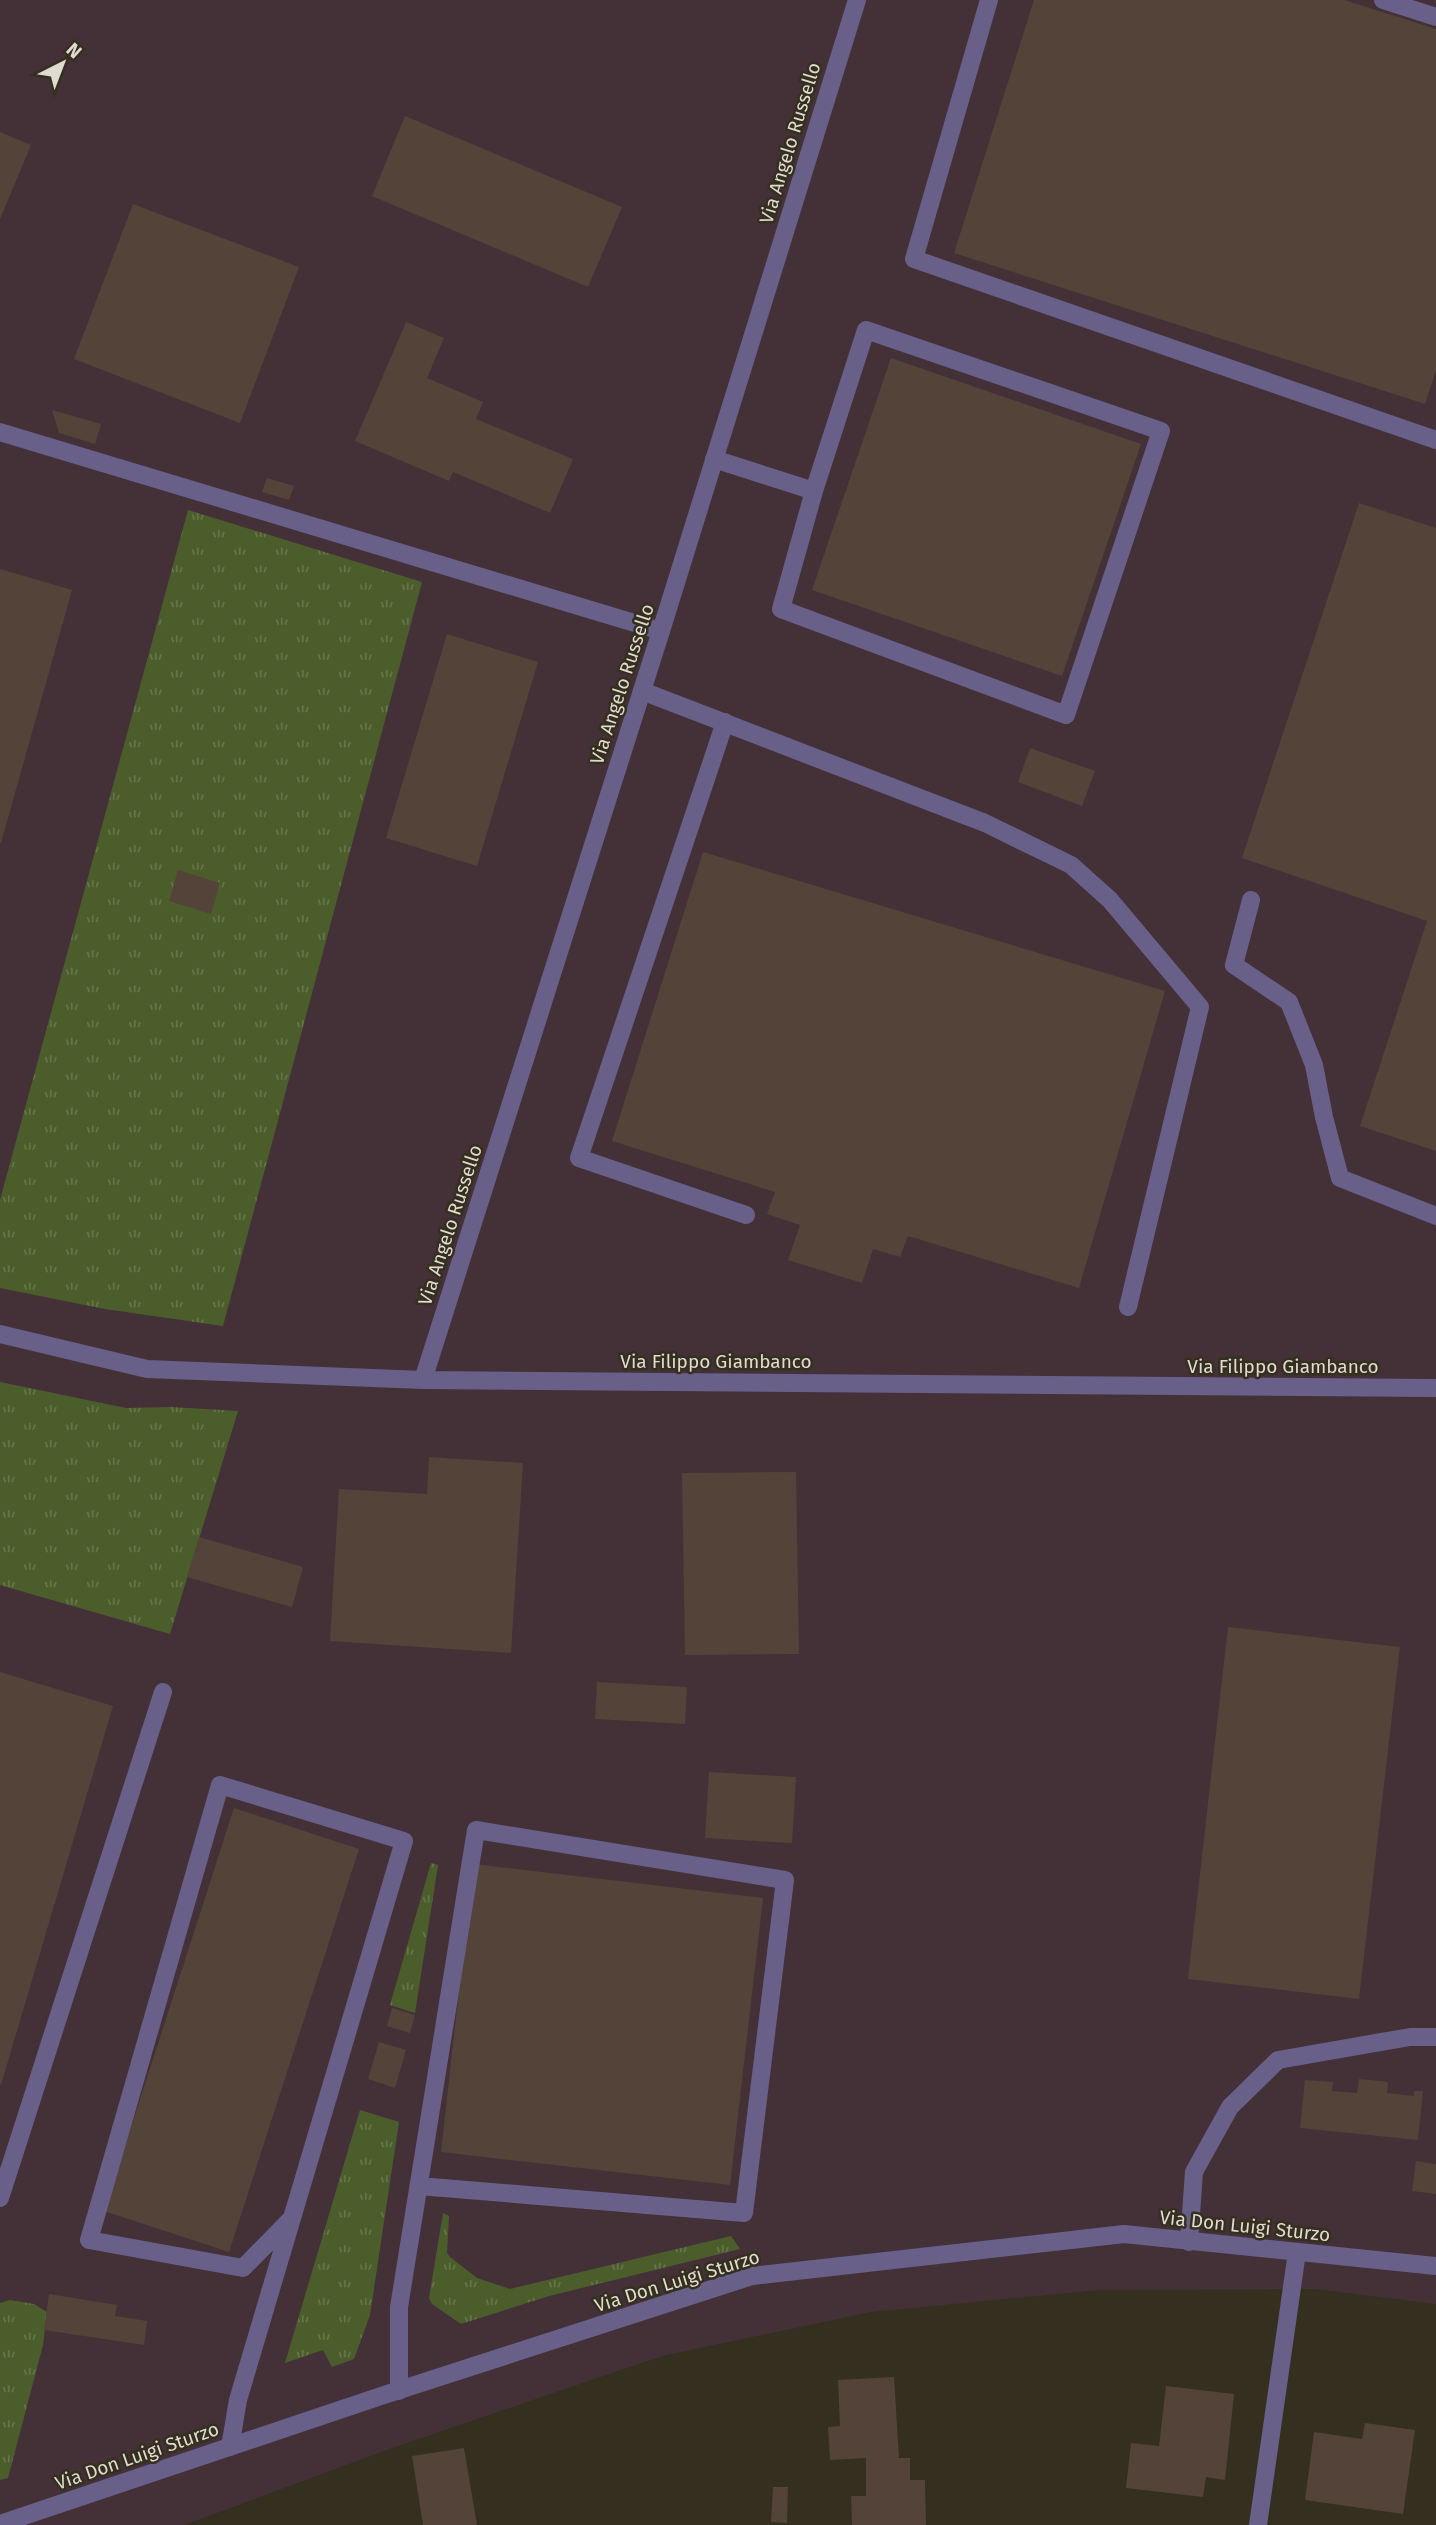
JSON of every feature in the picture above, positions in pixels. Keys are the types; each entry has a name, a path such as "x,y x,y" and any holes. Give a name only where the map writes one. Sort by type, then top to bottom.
{"street":[{"name":"Via Angelo Russello","path":"423,1380 661,631 857,0"},
{"path":"989,0 914,260 1436,440"},
{"path":"1383,0 1436,17"},
{"path":"866,330 1161,431 1066,715 781,609 814,491 866,330"},
{"path":"0,432 661,631"},
{"path":"714,459 814,491"},
{"path":"642,691 985,823 1071,865 1110,900 1200,1007 1128,1307"},
{"path":"724,722 579,1158 746,1215"},
{"path":"1251,900 1234,965 1289,1002 1314,1065 1340,1178 1436,1216"},
{"name":"Via Filippo Giambanco","path":"0,1334 147,1369 423,1380 1436,1388"},
{"path":"0,2198 163,1692"},
{"path":"230,2447 238,2400 404,1841 220,1785 89,2240 243,2268 291,2219"},
{"path":"399,2390 399,2307 476,1830 785,1880 744,2213 419,2186"},
{"path":"1189,2242 1194,2172 1230,2107 1278,2060 1410,2038 1436,2037"},
{"name":"Via Don Luigi Sturzo","path":"0,2524 399,2390 752,2276 1124,2234 1436,2266"},
{"path":"1258,2525 1297,2252"}],"shaded area":[{"path":"0,0 1436,0 1436,2304 1315,2289 1099,2290 871,2312 662,2356 395,2447 184,2525 0,2525"}],"green space":[{"path":"188,510 422,582 223,1326 105,1309 0,1288 0,1200"},
{"path":"0,1382 126,1408 171,1407 238,1411 170,1634 0,1585"},
{"path":"431,1863 438,1865 415,2013 390,2005"},
{"path":"360,2110 399,2122 370,2315 354,2359 332,2367 323,2350 285,2363"},
{"path":"443,2213 449,2216 447,2253 450,2257 477,2278 510,2289 731,2236 740,2249 549,2296 461,2324 432,2304 429,2298"},
{"path":"10,2300 34,2304 47,2312 43,2345 8,2478 0,2480 0,2303"}],"building":[{"path":"1034,0 1344,0 1436,29 1436,371 1425,404 954,253"},
{"path":"405,116 622,207 588,287 372,196"},
{"path":"0,132 31,145 0,219"},
{"path":"133,204 299,267 240,423 74,359"},
{"path":"406,322 444,338 427,378 483,402 476,419 573,459 550,513 453,472 449,481 355,441"},
{"path":"891,358 1141,444 1062,676 812,590"},
{"path":"52,410 101,424 95,444 59,433"},
{"path":"267,478 294,486 289,500 262,492"},
{"path":"1359,503 1436,528 1436,1151 1360,1126 1427,921 1242,858"},
{"path":"0,569 72,590 1,843 0,843"},
{"path":"447,634 538,662 477,866 386,838"},
{"path":"1030,748 1095,771 1082,806 1018,782"},
{"path":"703,852 1165,991 1079,1288 908,1236 900,1257 873,1249 862,1283 788,1260 800,1225 767,1214 775,1192 612,1141"},
{"path":"178,870 220,883 211,914 169,901"},
{"path":"429,1457 523,1463 511,1653 330,1641 339,1489 427,1494"},
{"path":"796,1472 799,1654 685,1655 682,1473"},
{"path":"199,1537 303,1567 292,1607 187,1577"},
{"path":"1228,1627 1400,1647 1359,1999 1188,1979"},
{"path":"0,1672 113,1706 1,2085 0,2084"},
{"path":"597,1682 687,1687 685,1724 595,1719"},
{"path":"709,1772 796,1777 792,1843 705,1838"},
{"path":"234,1808 359,1849 229,2252 104,2211"},
{"path":"473,1864 763,1898 730,2185 441,2152"},
{"path":"392,2008 415,2015 410,2033 387,2026"},
{"path":"379,2042 406,2050 395,2088 368,2079"},
{"path":"1359,2079 1388,2082 1387,2093 1414,2096 1414,2091 1423,2091 1418,2140 1300,2128 1305,2080 1333,2082 1332,2091 1357,2093"},
{"path":"1416,2161 1436,2164 1436,2194 1412,2191"},
{"path":"49,2294 117,2305 115,2316 147,2321 144,2345 44,2330"},
{"path":"894,2377 899,2458 910,2458 910,2480 925,2480 926,2525 852,2525 851,2496 866,2496 866,2458 830,2460 828,2427 840,2426 838,2380"},
{"path":"1166,2386 1234,2394 1225,2480 1206,2477 1203,2497 1126,2488 1131,2443 1159,2446"},
{"path":"1365,2423 1415,2430 1403,2514 1305,2500 1314,2432 1362,2439"},
{"path":"464,2448 477,2525 423,2525 412,2456"},
{"path":"773,2487 788,2487 787,2523 771,2522"}]}
